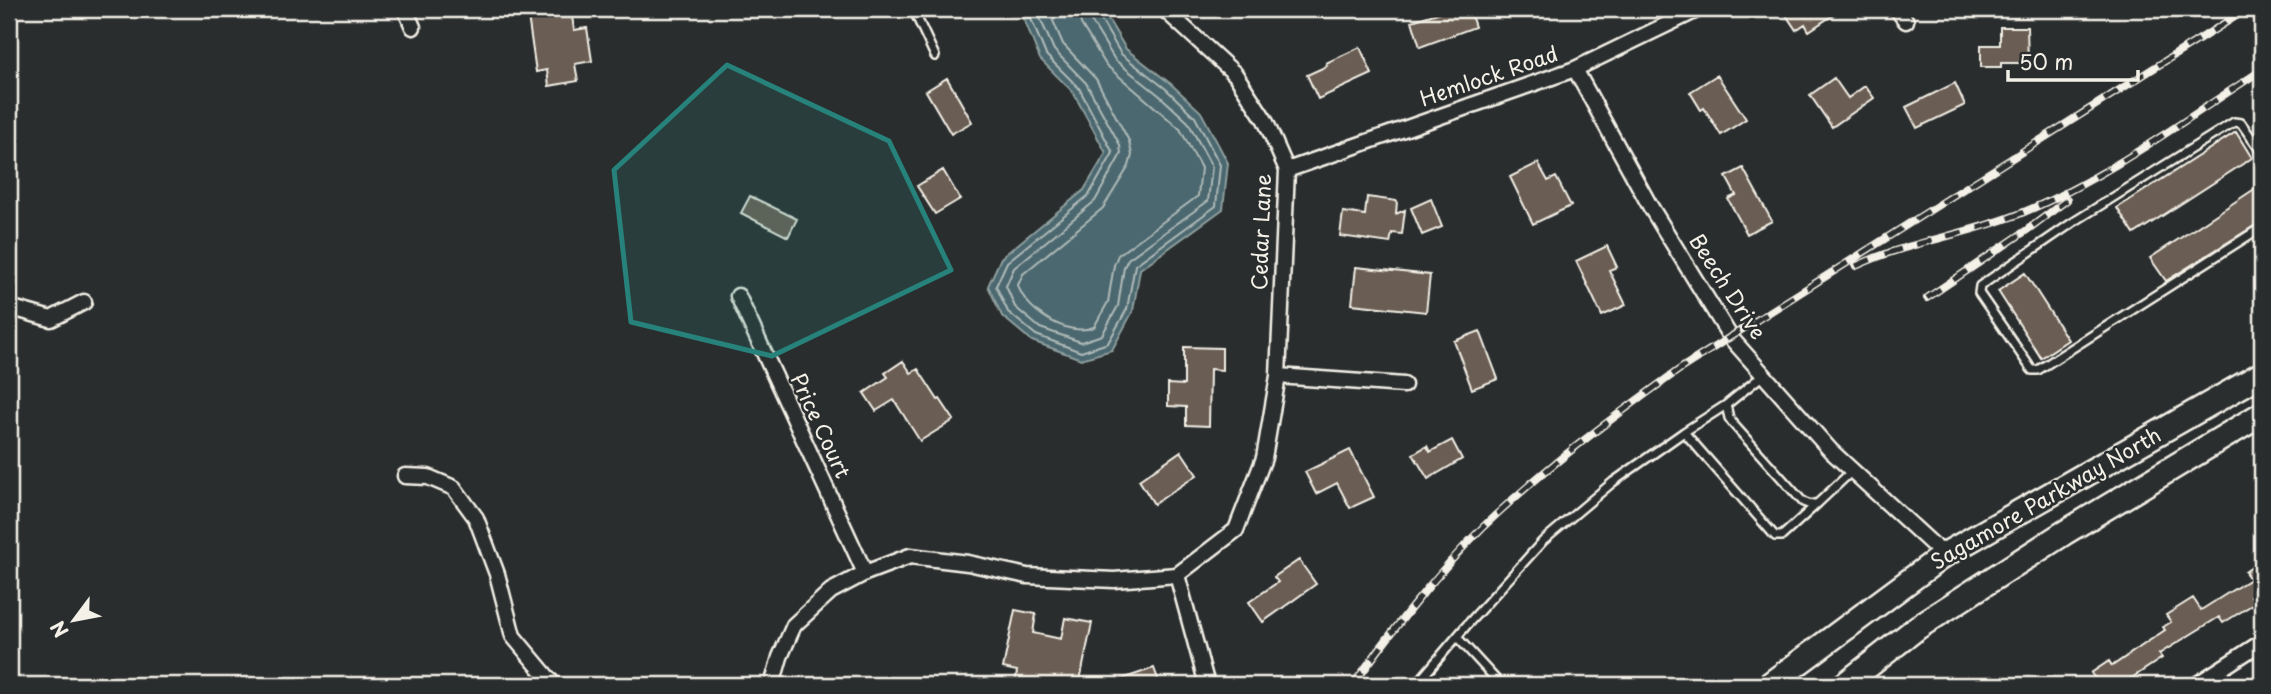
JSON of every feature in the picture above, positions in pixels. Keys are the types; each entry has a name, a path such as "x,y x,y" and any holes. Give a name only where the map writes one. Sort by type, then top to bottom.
{"main road":[{"name":"Sagamore Parkway North","path":"1769,685 1944,555 2262,374"},
{"name":"Sagamore Parkway North","path":"1844,685 1917,627 2064,533 2262,414"}],"street":[{"path":"405,9 413,27"},
{"name":"Cedar Lane","path":"1164,9 1235,74 1265,120 1287,170 1278,376 1264,458 1236,530 1177,575"},
{"name":"Hemlock Road","path":"1287,170 1575,69 1699,9"},
{"name":"Beech Drive","path":"1575,69 1650,206 1731,338 1831,451 1944,555"},
{"name":"Price Court","path":"738,296 865,573"},
{"path":"9,307 51,319 84,302"},
{"path":"1278,376 1404,385"},
{"path":"405,476 428,477 454,488 476,518 496,574 513,636 554,685"},
{"path":"772,685 780,657 794,625 831,591 865,573 910,556 1027,576 1114,580 1177,575 1207,685"},
{"path":"2196,685 2262,642"}],"lane":[{"path":"914,9 935,56"},
{"path":"2262,153 2242,123 2234,122 2072,223 1980,286 1979,293 2032,370 2038,370 2262,227"},
{"path":"1416,685 1543,541 1613,482 1726,405 1763,375"},
{"path":"1726,405 1734,425 1803,502 1811,505 1818,503"},
{"path":"1684,432 1775,536 1782,536 1852,471"},
{"path":"1457,637 1497,684"}],"highlighted area":[{"path":"727,65 889,141 951,270 772,356 631,322 614,170"}],"water":[{"path":"1020,9 1102,9 1126,49 1171,84 1201,112 1228,163 1223,209 1140,269 1133,311 1112,350 1081,359 1032,341 1002,316 988,286 1001,258 1084,190 1106,153 1073,92 1040,59"}],"building":[{"path":"527,9 571,9 574,30 587,28 592,61 575,64 578,81 549,86 547,70 536,72"},
{"path":"1450,9 1469,9 1475,27 1420,47 1412,21"},
{"path":"1782,9 1842,9 1809,31 1805,24 1796,30"},
{"path":"2000,27 2027,27 2028,63 2001,63 2001,67 1981,67 1981,45 2000,45"},
{"path":"1360,47 1372,74 1318,99 1307,75"},
{"path":"1717,75 1746,119 1721,135 1690,92"},
{"path":"947,78 972,122 951,134 926,91"},
{"path":"1834,78 1848,98 1865,86 1874,98 1832,127 1810,95"},
{"path":"1955,83 1965,105 1917,128 1906,107"},
{"path":"2236,132 2252,158 2134,234 2117,208"},
{"path":"1538,163 1548,181 1556,177 1571,206 1533,224 1510,177"},
{"path":"1743,168 1772,221 1747,234 1728,199 1736,195 1726,177"},
{"path":"943,170 960,199 935,214 917,186"},
{"path":"2262,184 2262,221 2166,281 2150,258"},
{"path":"750,196 797,219 788,237 741,213"},
{"path":"1367,197 1397,201 1396,214 1405,210 1402,234 1392,233 1390,243 1340,236 1343,212 1365,215"},
{"path":"1431,199 1442,227 1422,235 1411,208"},
{"path":"1607,246 1617,267 1609,270 1626,305 1602,316 1576,261"},
{"path":"1356,267 1430,275 1426,312 1352,304"},
{"path":"2025,273 2068,340 2041,358 1998,291"},
{"path":"1480,331 1498,379 1472,389 1454,341"},
{"path":"1184,347 1222,348 1222,370 1210,369 1209,426 1186,425 1186,407 1168,406 1168,384 1184,385"},
{"path":"903,361 911,373 918,369 954,420 920,441 894,400 876,411 864,393 888,377 885,373"},
{"path":"1452,440 1462,459 1428,479 1413,454 1427,446 1430,452"},
{"path":"1350,450 1374,497 1350,508 1337,483 1316,494 1305,472"},
{"path":"1181,451 1197,475 1154,504 1139,480"},
{"path":"1299,560 1316,584 1263,622 1249,602 1278,582 1274,577"},
{"path":"2262,560 2262,598 2258,591 2251,596 2255,603 2223,623 2219,617 2159,654 2162,658 2121,685 2100,685 2091,673 2109,661 2112,666 2165,630 2163,627 2171,622 2166,615 2193,598 2201,610 2250,579 2245,572"},
{"path":"1015,610 1036,614 1033,633 1061,639 1065,618 1092,623 1079,685 1015,683 1017,671 1003,668"},
{"path":"1154,668 1160,685 1110,683"}],"railway":[{"path":"1353,685 1414,604 1464,546 1554,464 1605,424 1683,367 2247,9"},
{"path":"1856,266 1897,250 2003,220 2054,198 2145,147 2262,70"},
{"path":"1927,298 2067,200"}]}
